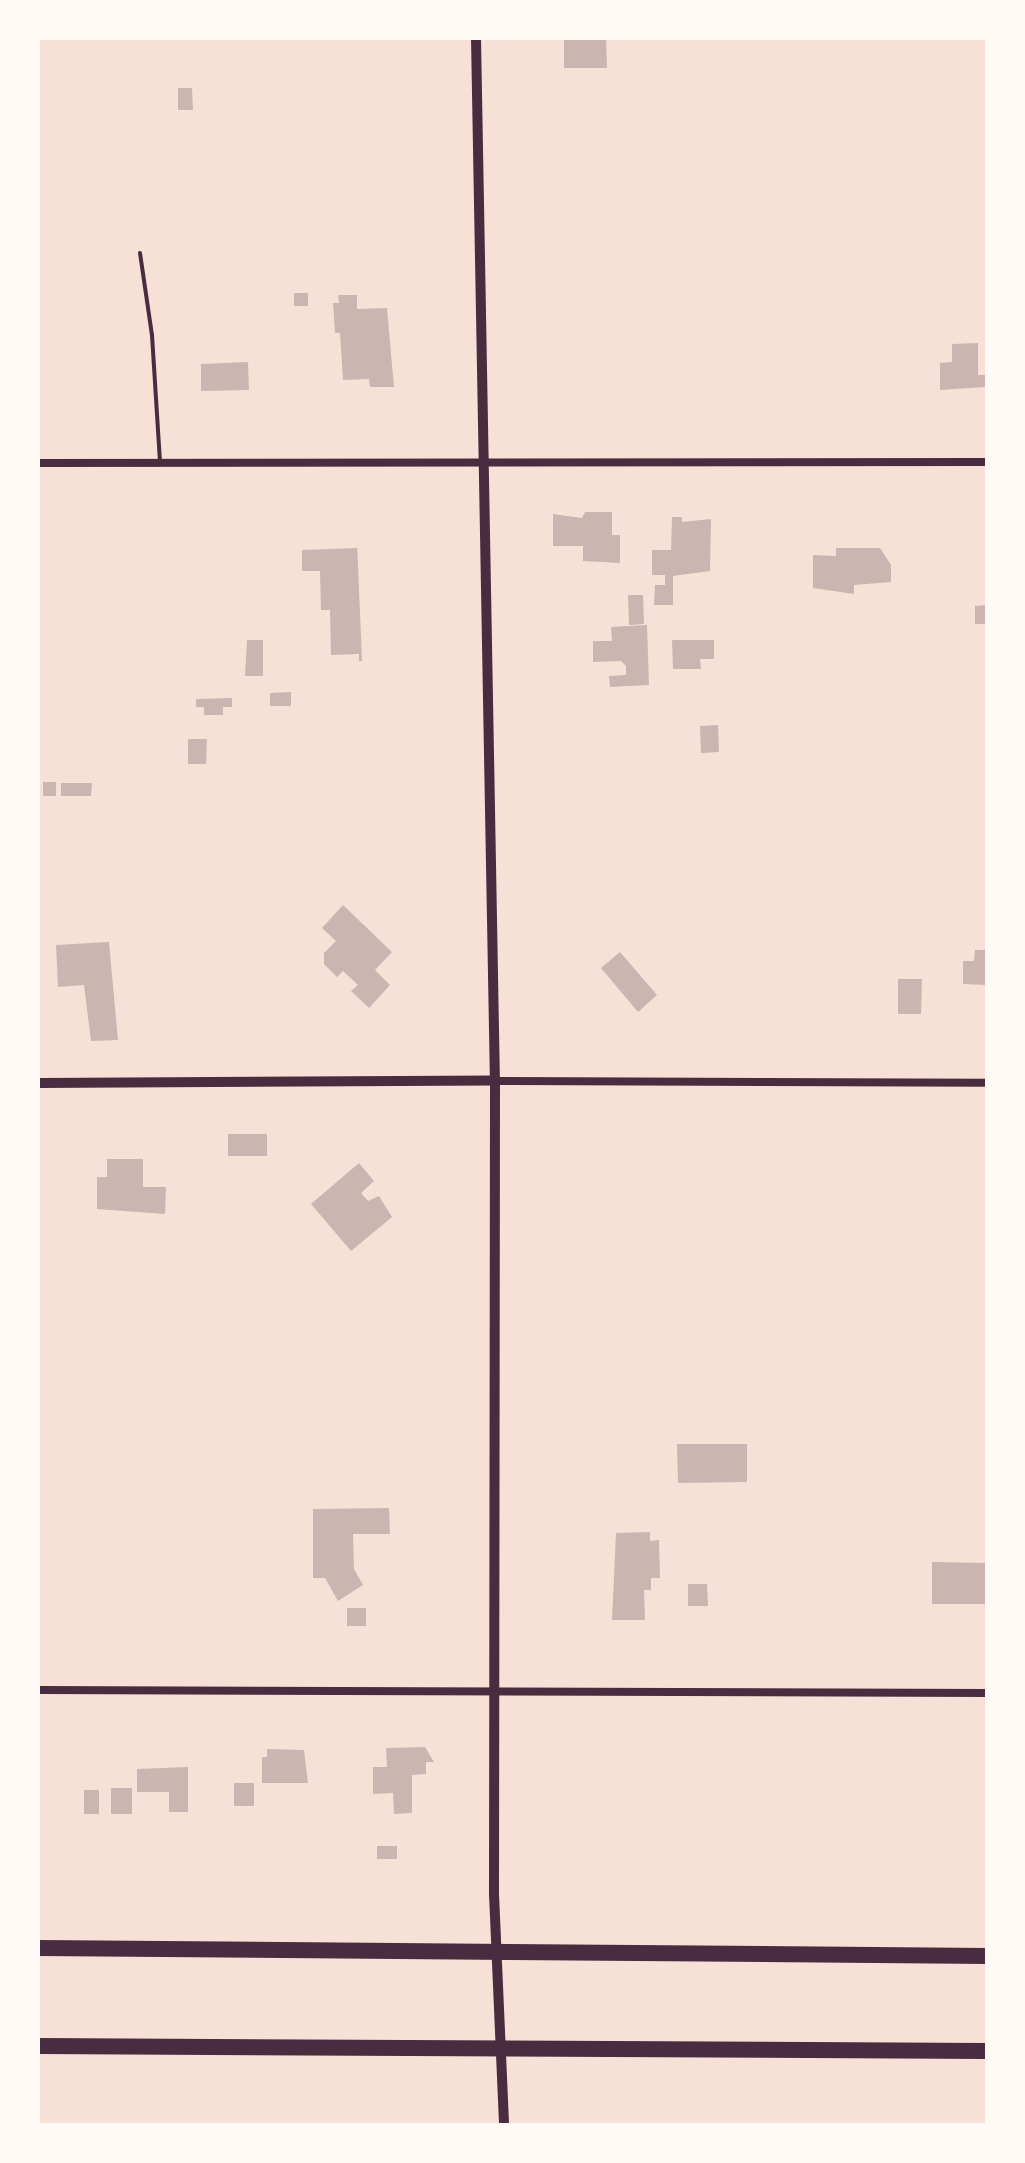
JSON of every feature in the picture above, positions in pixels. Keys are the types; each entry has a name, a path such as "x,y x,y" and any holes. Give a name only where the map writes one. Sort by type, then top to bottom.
{"highway":[{"path":"38,1948 987,1956"},
{"path":"38,2046 987,2051"}],"street":[{"path":"476,38 495,1081 494,1894 504,2125"},
{"path":"38,463 987,462"},
{"path":"38,1083 987,1083"},
{"path":"38,1690 493,1689 987,1693"}],"lane":[{"path":"140,253 160,462"}],"building":[{"path":"564,38 606,38 607,68 564,68"},
{"path":"178,88 192,88 193,110 178,110"},
{"path":"294,293 308,293 308,306 294,306"},
{"path":"338,295 357,295 357,309 387,308 394,387 370,387 369,379 343,380 340,333 335,333 333,303 339,303"},
{"path":"978,343 978,375 985,375 985,387 940,390 940,363 952,362 952,344"},
{"path":"248,362 249,390 201,391 201,364"},
{"path":"585,512 612,512 612,535 620,535 620,563 583,561 583,546 553,546 553,514 582,518"},
{"path":"672,517 682,517 682,522 711,519 710,571 673,576 673,605 654,605 655,585 665,585 665,575 652,575 652,550 671,550"},
{"path":"357,542 362,661 359,661 359,654 331,655 330,610 321,610 320,571 302,571 302,550 357,548"},
{"path":"836,548 880,548 891,565 891,582 854,585 854,594 813,588 813,555 836,556"},
{"path":"628,595 643,595 644,624 629,625"},
{"path":"987,605 987,624 975,624 975,606"},
{"path":"647,625 649,685 610,687 609,676 626,675 626,666 621,661 593,662 593,641 612,641 611,627"},
{"path":"247,640 263,640 263,676 245,676"},
{"path":"672,640 714,640 714,659 700,659 701,669 673,669"},
{"path":"291,692 291,706 270,706 270,693"},
{"path":"232,698 232,707 223,707 223,715 204,715 204,707 196,707 196,699"},
{"path":"718,725 719,752 701,753 700,726"},
{"path":"188,739 207,739 206,764 188,764"},
{"path":"43,782 56,782 56,796 43,796"},
{"path":"61,783 92,783 91,796 61,796"},
{"path":"343,905 392,952 375,970 390,985 369,1008 351,991 358,985 343,971 337,977 324,964 324,953 336,941 322,928"},
{"path":"109,942 118,1040 91,1041 84,985 58,987 56,945"},
{"path":"975,950 987,950 987,985 963,984 963,961 974,961"},
{"path":"620,952 657,995 638,1012 601,968"},
{"path":"898,979 922,979 921,1014 898,1014"},
{"path":"228,1134 267,1134 267,1156 228,1156"},
{"path":"107,1159 143,1159 143,1187 166,1187 165,1214 97,1209 97,1177 107,1177"},
{"path":"359,1163 374,1181 361,1193 368,1201 379,1196 392,1217 351,1251 311,1204"},
{"path":"677,1444 747,1444 747,1482 678,1483"},
{"path":"389,1508 390,1534 353,1534 354,1569 363,1585 338,1601 325,1578 313,1578 313,1509"},
{"path":"650,1532 650,1541 659,1540 660,1578 651,1578 651,1590 644,1590 645,1620 612,1620 616,1533"},
{"path":"932,1562 987,1563 987,1604 932,1604"},
{"path":"688,1584 707,1584 708,1606 688,1606"},
{"path":"347,1608 366,1608 366,1626 347,1626"},
{"path":"425,1747 434,1762 426,1762 426,1774 412,1775 412,1813 394,1814 393,1793 373,1794 373,1767 387,1767 386,1748"},
{"path":"267,1749 304,1750 308,1783 262,1783 262,1757 267,1757"},
{"path":"188,1767 188,1812 169,1812 169,1792 137,1792 137,1769"},
{"path":"234,1783 254,1783 254,1806 234,1806"},
{"path":"111,1788 132,1788 132,1814 111,1814"},
{"path":"84,1790 99,1790 99,1814 84,1814"},
{"path":"377,1846 397,1846 397,1859 377,1859"}]}
